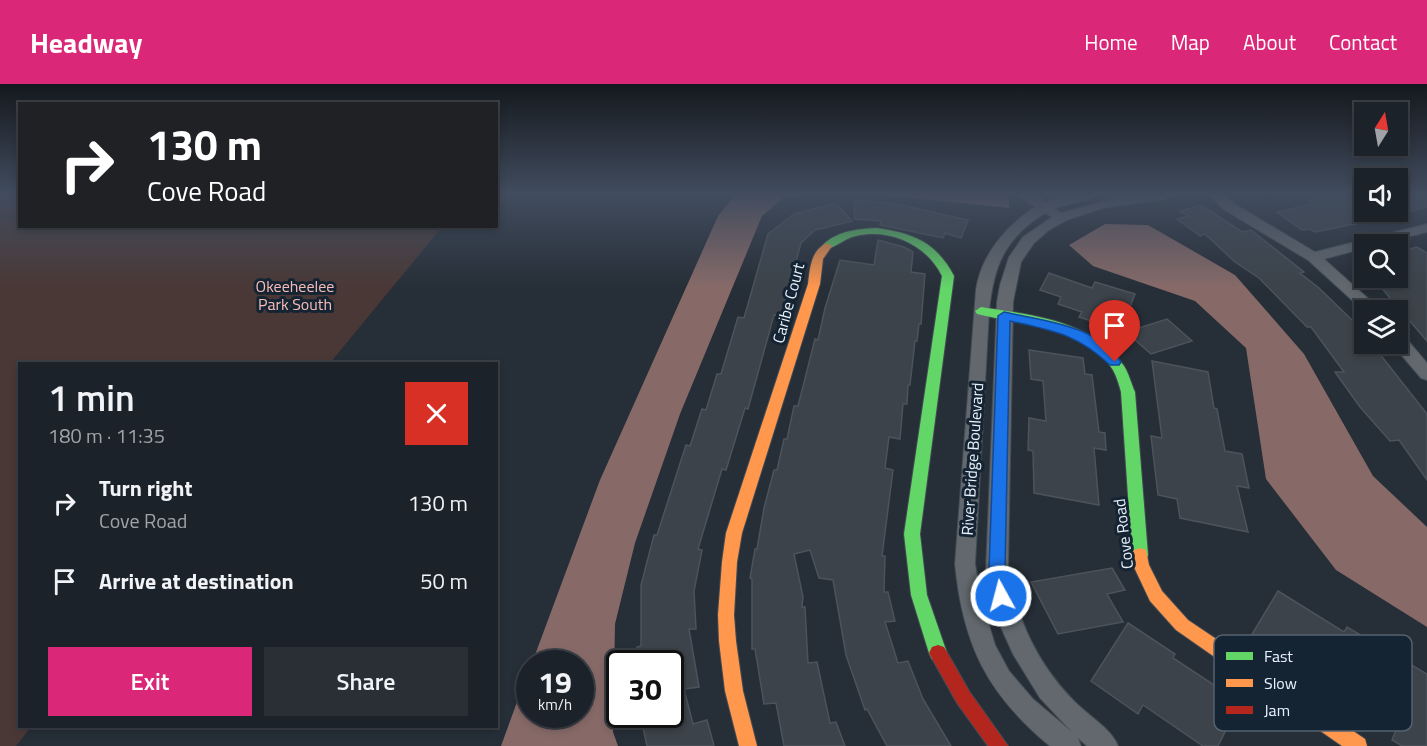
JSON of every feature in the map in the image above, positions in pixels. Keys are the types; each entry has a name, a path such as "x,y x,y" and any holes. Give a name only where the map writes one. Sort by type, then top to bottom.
{"street":[{"name":"River Bridge Boulevard","path":"1022,226 999,249 988,268 984,282 965,564 968,594 976,626 990,660 1011,693 1069,746"},
{"name":"River Bridge Boulevard","path":"1042,226 1016,258 1009,278 1004,316 997,570 1001,596 1009,623 1022,651 1040,679 1063,707 1106,746"},
{"path":"1264,226 1313,257 1362,300"},
{"path":"1313,257 1427,228"},
{"name":"Caribe Court","path":"748,746 735,707 728,671 723,621 726,575 734,533 814,284 820,252 833,241 852,234 873,232 896,235 926,247 941,259 949,279 912,534 913,566 924,619 949,675 974,714 999,746"},
{"name":"Cove Road","path":"981,311 1059,327 1084,337 1106,353 1121,372 1128,392 1141,565 1152,588 1168,611 1198,638 1214,649"},
{"path":"1408,352 1427,374"},
{"name":"Cove Road","path":"1336,731 1358,746"}],"green space":[{"name":"Okeeheelee Park South","path":"0,226 18,226 18,228 441,228 331,362 18,362 18,728 30,728 16,746 0,746"}],"shaded area":[{"path":"714,226 758,226 680,414 635,543 615,624 615,650 606,650 606,728 613,728 618,746 501,746 516,705 516,728 594,728 594,650 537,650 600,480"},
{"path":"1102,226 1150,226 1235,275 1304,354 1373,476 1427,527 1427,627 1336,570 1266,479 1246,348 1195,301 1093,266 1069,245"}],"building":[{"path":"779,226 832,226 815,230 801,243 781,316 774,315 748,409 745,408 726,470 722,469 698,549 702,550 694,591 696,629 689,629 699,687 684,689 684,650 637,650 637,647 641,646 641,585 654,535 657,535 686,445 690,446 702,409 706,410 717,374 721,374 738,317 744,318 768,234"},
{"path":"884,226 966,226 961,238 945,233 943,238"},
{"path":"1186,226 1233,226 1242,232 1251,230 1304,272 1300,273 1353,321 1354,354 1380,354 1427,414 1427,480 1399,440 1390,441 1360,407 1335,372 1344,372 1311,327 1307,327 1259,278 1235,262 1205,234 1200,236"},
{"path":"1296,226 1345,226 1315,232 1310,229 1302,230"},
{"path":"878,240 904,247 913,252 911,272 925,274 921,324 919,324 917,341 915,341 907,404 903,404 900,439 889,437 885,468 893,470 882,556 885,556 884,592 888,592 895,621 885,622 898,663 908,661 923,699 951,746 887,746 867,709 865,710 846,655 833,580 819,578 810,550 794,554 803,597 802,607 805,607 808,663 817,662 830,723 836,722 845,746 784,746 776,703 764,704 755,649 752,649 752,579 750,578 755,549 757,549 774,470 777,470 784,439 787,439 794,406 798,406 815,339 818,340 840,260 874,265"},
{"path":"1417,247 1427,253 1427,341 1408,319 1408,300 1392,300 1382,288 1408,288 1408,249"},
{"path":"1049,273 1092,288 1095,282 1135,294 1122,328 1103,311 1098,323 1079,317 1082,312 1058,304 1061,297 1040,290"},
{"path":"1167,319 1192,341 1151,354 1126,332"},
{"path":"1029,350 1083,358 1085,374 1092,375 1099,432 1105,433 1106,450 1094,448 1099,505 1034,493 1033,451 1028,450 1029,418 1046,421 1043,381 1031,379"},
{"path":"1152,361 1208,372 1225,451 1242,454 1249,488 1237,486 1248,532 1180,518 1177,499 1158,495 1151,436 1162,438"},
{"path":"1112,568 1125,590 1107,594 1123,622 1058,634 1031,582"},
{"path":"1278,591 1344,632 1347,627 1361,635 1252,635"},
{"path":"1128,623 1175,654 1173,658 1214,685 1214,731 1226,731 1218,746 1203,746 1143,705 1138,714 1091,681"},
{"path":"1412,665 1427,674 1427,746 1402,746 1392,740 1396,731 1412,731"},
{"path":"684,689 693,724 707,720 714,746 647,746 643,728 684,728"}],"traffic: fast":[{"path":"827,246 841,237 858,232 876,231 895,234 929,249 941,261 948,276 912,534 919,595 938,653"},
{"path":"981,311 1038,321 1076,333 1093,342 1120,370 1128,392 1140,555"}],"traffic: slow":[{"path":"748,746 734,691 727,641 727,589 734,533 814,284 817,259 827,246"},
{"path":"1140,555 1141,565 1156,596 1182,625 1214,647"},
{"path":"1336,731 1358,746"}],"traffic: jam":[{"path":"938,653 963,697 999,746"}],"route":[{"path":"1001,596 997,570 1004,316 1059,327 1072,332 1096,345 1115,362"}]}
